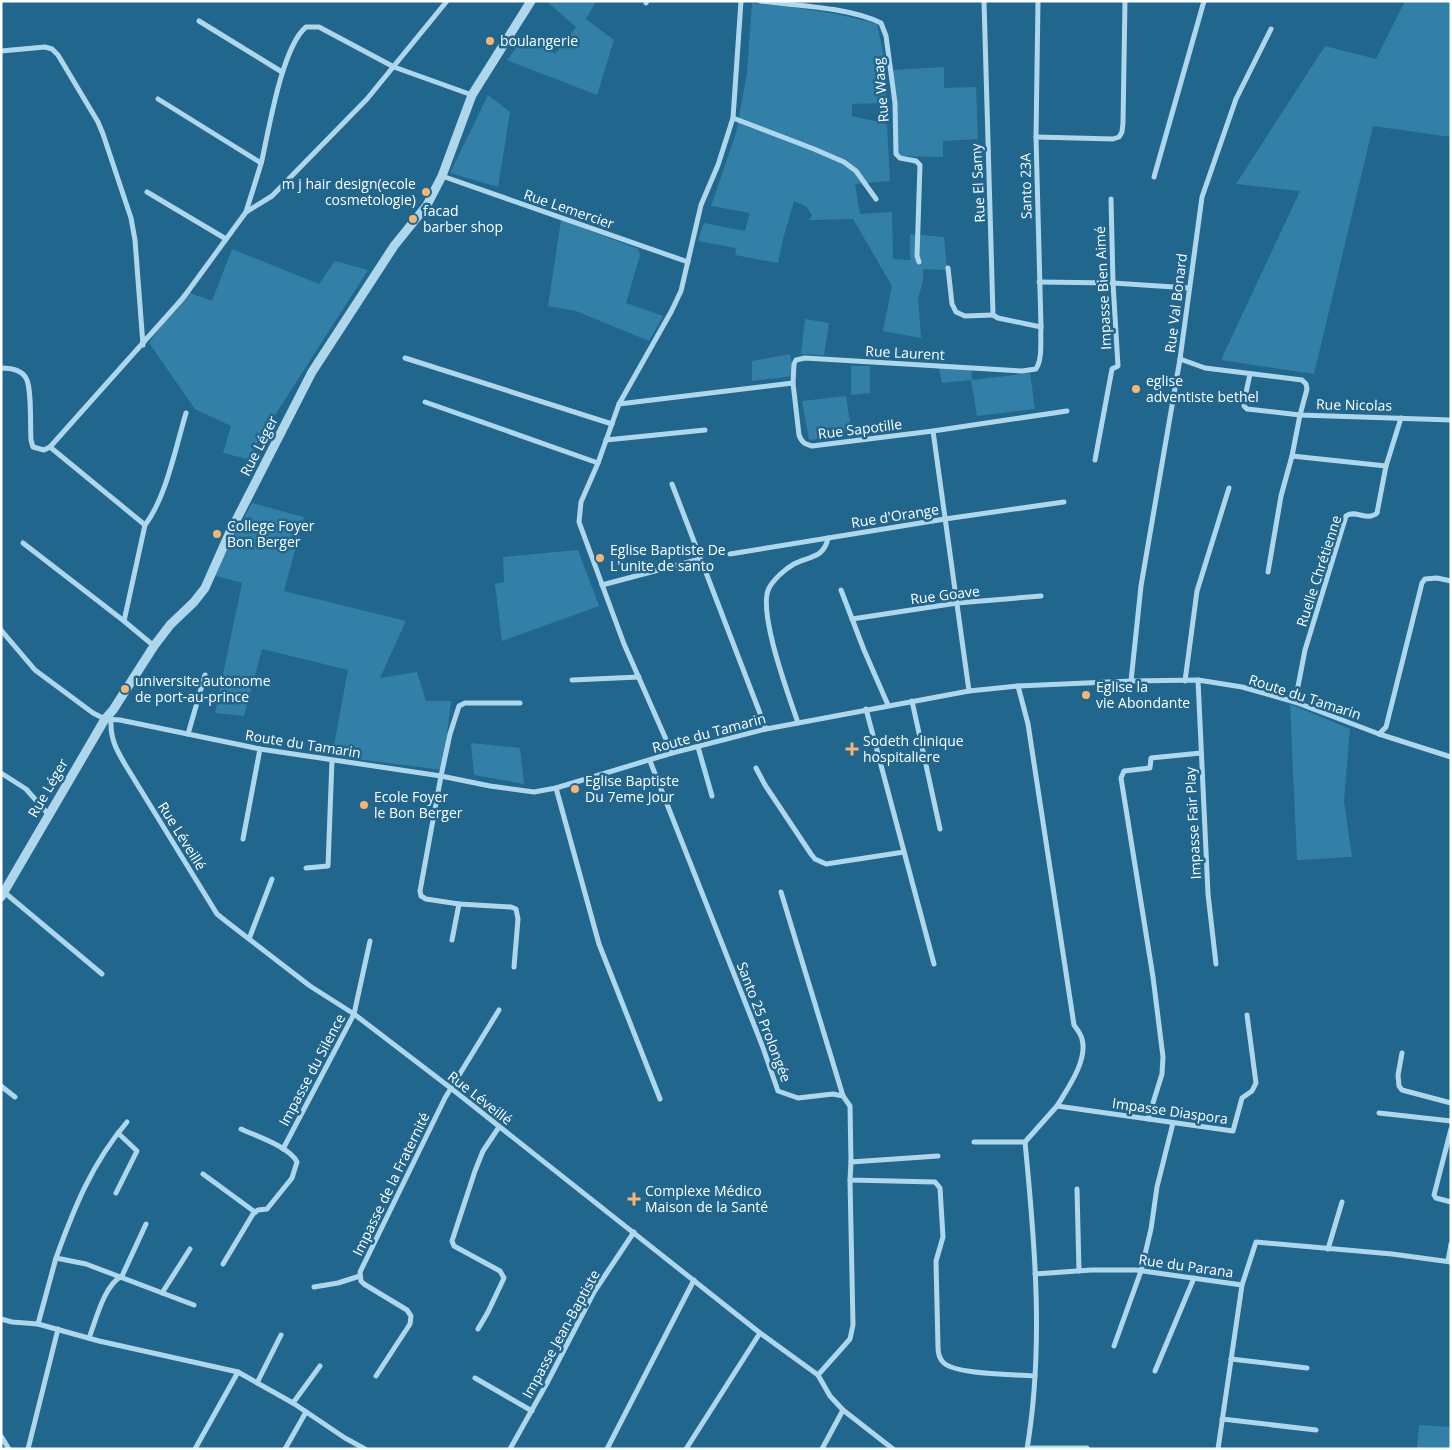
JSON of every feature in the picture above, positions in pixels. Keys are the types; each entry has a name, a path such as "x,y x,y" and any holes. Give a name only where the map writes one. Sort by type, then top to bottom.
{"street":[{"path":"246,212 272,196 367,99 448,1"},
{"name":"Rue Léger","path":"2,893 154,646 170,625 194,602 204,588 229,534 312,372 394,246 427,204 442,176 472,95 531,1"},
{"path":"672,753 638,677 579,522 581,502 598,463 619,404 681,291 701,205 718,165 733,118 741,1"},
{"name":"Rue Waag","path":"760,1 831,10 870,18 881,23 886,36 896,103 896,154 900,158 916,161 920,165 917,256 919,262"},
{"name":"Rue El Samy","path":"984,1 993,315"},
{"name":"Santo 23A","path":"1036,369 1039,364 1041,327 1036,137 1038,1"},
{"path":"1036,137 1113,139 1119,137 1123,124 1125,1"},
{"path":"1154,177 1204,1"},
{"path":"199,21 282,72"},
{"path":"1,368 20,371 26,377 33,447 44,450 50,447 183,298 246,212 261,163 282,72 301,31 306,27 319,27 394,67 472,95"},
{"name":"Rue Val Bonard","path":"1131,680 1141,586 1180,359 1202,197 1236,99 1271,28"},
{"path":"1,51 46,48 52,50 58,55 98,122 128,209 135,240 143,344"},
{"path":"158,98 261,163"},
{"path":"733,118 844,162 856,171 876,199"},
{"name":"Rue Lemercier","path":"442,176 688,262"},
{"path":"147,192 226,239"},
{"name":"Impasse Bien Aimé","path":"1095,460 1112,369 1118,366 1113,283 1111,199"},
{"path":"948,268 952,304 956,312 965,316 993,315 998,318 1041,327"},
{"path":"1039,282 1113,283 1189,288"},
{"path":"405,358 612,424"},
{"name":"Rue Laurent","path":"793,383 794,364 796,360 805,358 1022,371 1036,369"},
{"name":"Rue Nicolas","path":"1180,359 1205,368 1302,380 1307,388 1300,415 1451,420"},
{"path":"1250,374 1244,402 1244,406 1247,409 1300,415 1292,456 1281,496 1268,572"},
{"path":"619,404 793,383"},
{"name":"Rue Sapotille","path":"793,383 801,441 805,444 820,446 1067,411"},
{"path":"425,402 598,463"},
{"path":"124,621 145,525 150,519 164,486 186,413"},
{"name":"Ruelle Chrétienne","path":"1295,702 1305,650 1346,516 1351,513 1370,517 1377,513 1386,466 1401,418"},
{"path":"606,440 705,430"},
{"path":"933,431 969,691"},
{"path":"50,447 145,525"},
{"path":"1292,456 1386,466"},
{"path":"672,484 766,729"},
{"path":"1185,680 1197,591 1229,488"},
{"name":"Rue d'Orange","path":"730,554 945,519 1064,502"},
{"path":"798,723 780,668 766,612 766,599 769,588 781,573 794,564 822,553 828,538"},
{"path":"23,542 154,646"},
{"path":"602,585 700,559"},
{"path":"1379,734 1386,727 1422,583 1425,579 1431,578 1451,581"},
{"path":"841,590 888,705"},
{"name":"Rue Goave","path":"852,619 957,603 1041,596"},
{"name":"Route du Tamarin","path":"1,630 35,670 93,713 108,720 120,720 260,749 534,792 556,788 672,753 766,729 866,709 969,691 1018,686 1131,680 1198,680 1242,687 1295,702 1379,734 1451,757"},
{"path":"188,734 205,675"},
{"path":"572,680 638,677"},
{"name":"Impasse Fair Play","path":"1198,680 1208,894 1216,964"},
{"path":"1018,686 1028,724 1074,1025 1082,1037 1084,1047 1073,1081 1057,1106 1025,1142 1035,1274 1035,1376 1028,1448 1087,1448"},
{"path":"912,701 940,829"},
{"path":"514,967 518,919 516,909 506,906 459,904 426,900 420,891 440,776 459,706 466,703 520,703"},
{"path":"866,709 934,964"},
{"name":"Rue Léveillé","path":"108,720 114,745 217,914 310,986 354,1014 452,1089 760,1333 818,1374 830,1396 843,1410 893,1449"},
{"path":"698,746 712,796"},
{"path":"242,838 260,749"},
{"path":"1148,1119 1162,1074 1163,1057 1153,977 1121,778 1124,771 1150,768 1151,758 1200,753"},
{"path":"306,868 328,866 332,760"},
{"name":"Santo 25 Prolongée","path":"650,761 762,1045 778,1091 798,1098 833,1094 843,1096"},
{"path":"756,768 765,785 818,862 826,864 904,852"},
{"path":"1,773 26,789 49,815"},
{"path":"556,788 599,944 660,1099"},
{"path":"249,939 272,879"},
{"path":"781,892 843,1096 850,1106 853,1325 850,1339 818,1374"},
{"path":"2,893 102,974"},
{"path":"452,940 459,904"},
{"name":"Impasse du Silence","path":"283,1149 354,1014 370,941"},
{"name":"Impasse de la Fraternité","path":"376,1376 410,1324 411,1316 407,1310 364,1284 361,1281 360,1272 441,1107 500,1010"},
{"name":"Impasse Diaspora","path":"1057,1106 1233,1131 1242,1098 1252,1091 1256,1083 1247,1014"},
{"path":"1402,1053 1398,1075 1399,1086 1402,1090 1451,1103"},
{"path":"1,1086 15,1097"},
{"path":"1379,1113 1450,1119"},
{"path":"38,1324 56,1258 68,1225 93,1169 127,1122"},
{"path":"1114,1346 1141,1271 1151,1229 1162,1165 1173,1123"},
{"path":"478,1329 504,1278 503,1274 454,1246 452,1241 483,1151 499,1127"},
{"path":"223,1264 255,1212 267,1209 292,1178 297,1162 295,1157 283,1149 241,1128"},
{"path":"1451,1129 1434,1195 1436,1198 1451,1202"},
{"path":"116,1193 137,1151 118,1133"},
{"path":"974,1142 1025,1142"},
{"path":"851,1162 938,1156"},
{"path":"203,1174 255,1212"},
{"path":"850,1180 935,1182 940,1188 943,1237 936,1262 939,1356 943,1363 958,1369 1035,1376"},
{"path":"1077,1189 1079,1271"},
{"path":"1328,1249 1342,1202"},
{"path":"89,1338 110,1285 115,1279 122,1276 146,1224"},
{"name":"Impasse Jean-Baptiste","path":"510,1449 594,1292 634,1232"},
{"name":"Rue du Parana","path":"1035,1274 1079,1271 1141,1271 1242,1285 1256,1242 1450,1262"},
{"path":"1450,1262 1451,1244"},
{"path":"162,1293 190,1249"},
{"path":"56,1258 86,1264 122,1276 194,1305"},
{"path":"314,1287 360,1276"},
{"path":"1155,1371 1194,1278"},
{"path":"607,1449 694,1280"},
{"path":"1218,1449 1242,1285"},
{"path":"1,1319 38,1324 89,1338 238,1372 294,1403 345,1438 365,1449"},
{"path":"28,1449 58,1329"},
{"path":"686,1449 760,1333"},
{"path":"257,1383 281,1335"},
{"path":"1231,1359 1307,1368"},
{"path":"294,1403 320,1366"},
{"path":"195,1449 238,1372"},
{"path":"475,1378 532,1411"},
{"path":"822,1449 843,1410"},
{"path":"285,1449 306,1412"},
{"path":"1222,1419 1316,1430"},
{"path":"1,1436 9,1449"}],"shaded area":[{"path":"546,1 596,1 586,19 614,40 597,95 507,60 526,35 555,54 576,27"},
{"path":"1405,1 1451,1 1451,137 1373,126 1314,374 1221,360 1300,191 1236,184 1325,46 1376,59"},
{"path":"752,3 815,10 877,24 885,62 886,103 852,104 852,116 887,124 890,181 855,184 860,214 892,212 893,259 910,260 910,234 944,237 947,270 923,269 923,282 918,298 921,338 883,331 892,286 853,219 809,220 812,216 807,207 794,201 778,263 735,255 736,248 698,241 704,223 745,231 750,213 711,206 736,133 747,73"},
{"path":"944,67 944,88 976,87 978,139 943,141 943,157 898,156 893,70"},
{"path":"488,95 510,112 498,187 450,173"},
{"path":"561,220 638,249 640,255 626,303 663,316 649,341 576,311 548,306"},
{"path":"232,249 319,284 335,261 368,270 247,459 223,453 231,426 195,409 149,343 183,292 212,301"},
{"path":"805,319 829,323 824,355 801,354"},
{"path":"790,354 794,376 752,381 752,361"},
{"path":"851,366 870,366 870,393 851,395"},
{"path":"971,367 972,380 1030,373 1035,409 977,416 971,380 942,383 939,368"},
{"path":"846,396 852,435 809,440 802,401"},
{"path":"252,503 304,517 284,591 406,621 380,678 417,672 426,701 451,701 443,770 332,756 348,670 262,649 244,716 215,713 242,583 213,575"},
{"path":"578,550 599,606 502,641 495,584 504,582 503,557"},
{"path":"1290,704 1350,729 1344,801 1352,857 1297,860"},
{"path":"471,743 520,748 524,784 474,775"},
{"path":"1419,1425 1451,1427 1451,1449 1417,1449"}],"place":[{"name":"boulangerie","path":"490,41"},
{"name":"m j hair design(ecole cosmetologie)","path":"426,192"},
{"name":"facad barber shop","path":"413,219"},
{"name":"eglise adventiste bethel","path":"1136,389"},
{"name":"College Foyer Bon Berger","path":"217,534"},
{"name":"Eglise Baptiste De L'unite de santo","path":"600,558"},
{"name":"universite autonome de port-au-prince","path":"125,689"},
{"name":"Eglise la vie Abondante","path":"1086,695"},
{"name":"Sodeth clinique hospitaliere","path":"852,749"},
{"name":"Eglise Baptiste Du 7eme Jour","path":"575,789"},
{"name":"Ecole Foyer le Bon Berger","path":"364,805"},
{"name":"Complexe Médico Maison de la Santé","path":"634,1199"}]}
